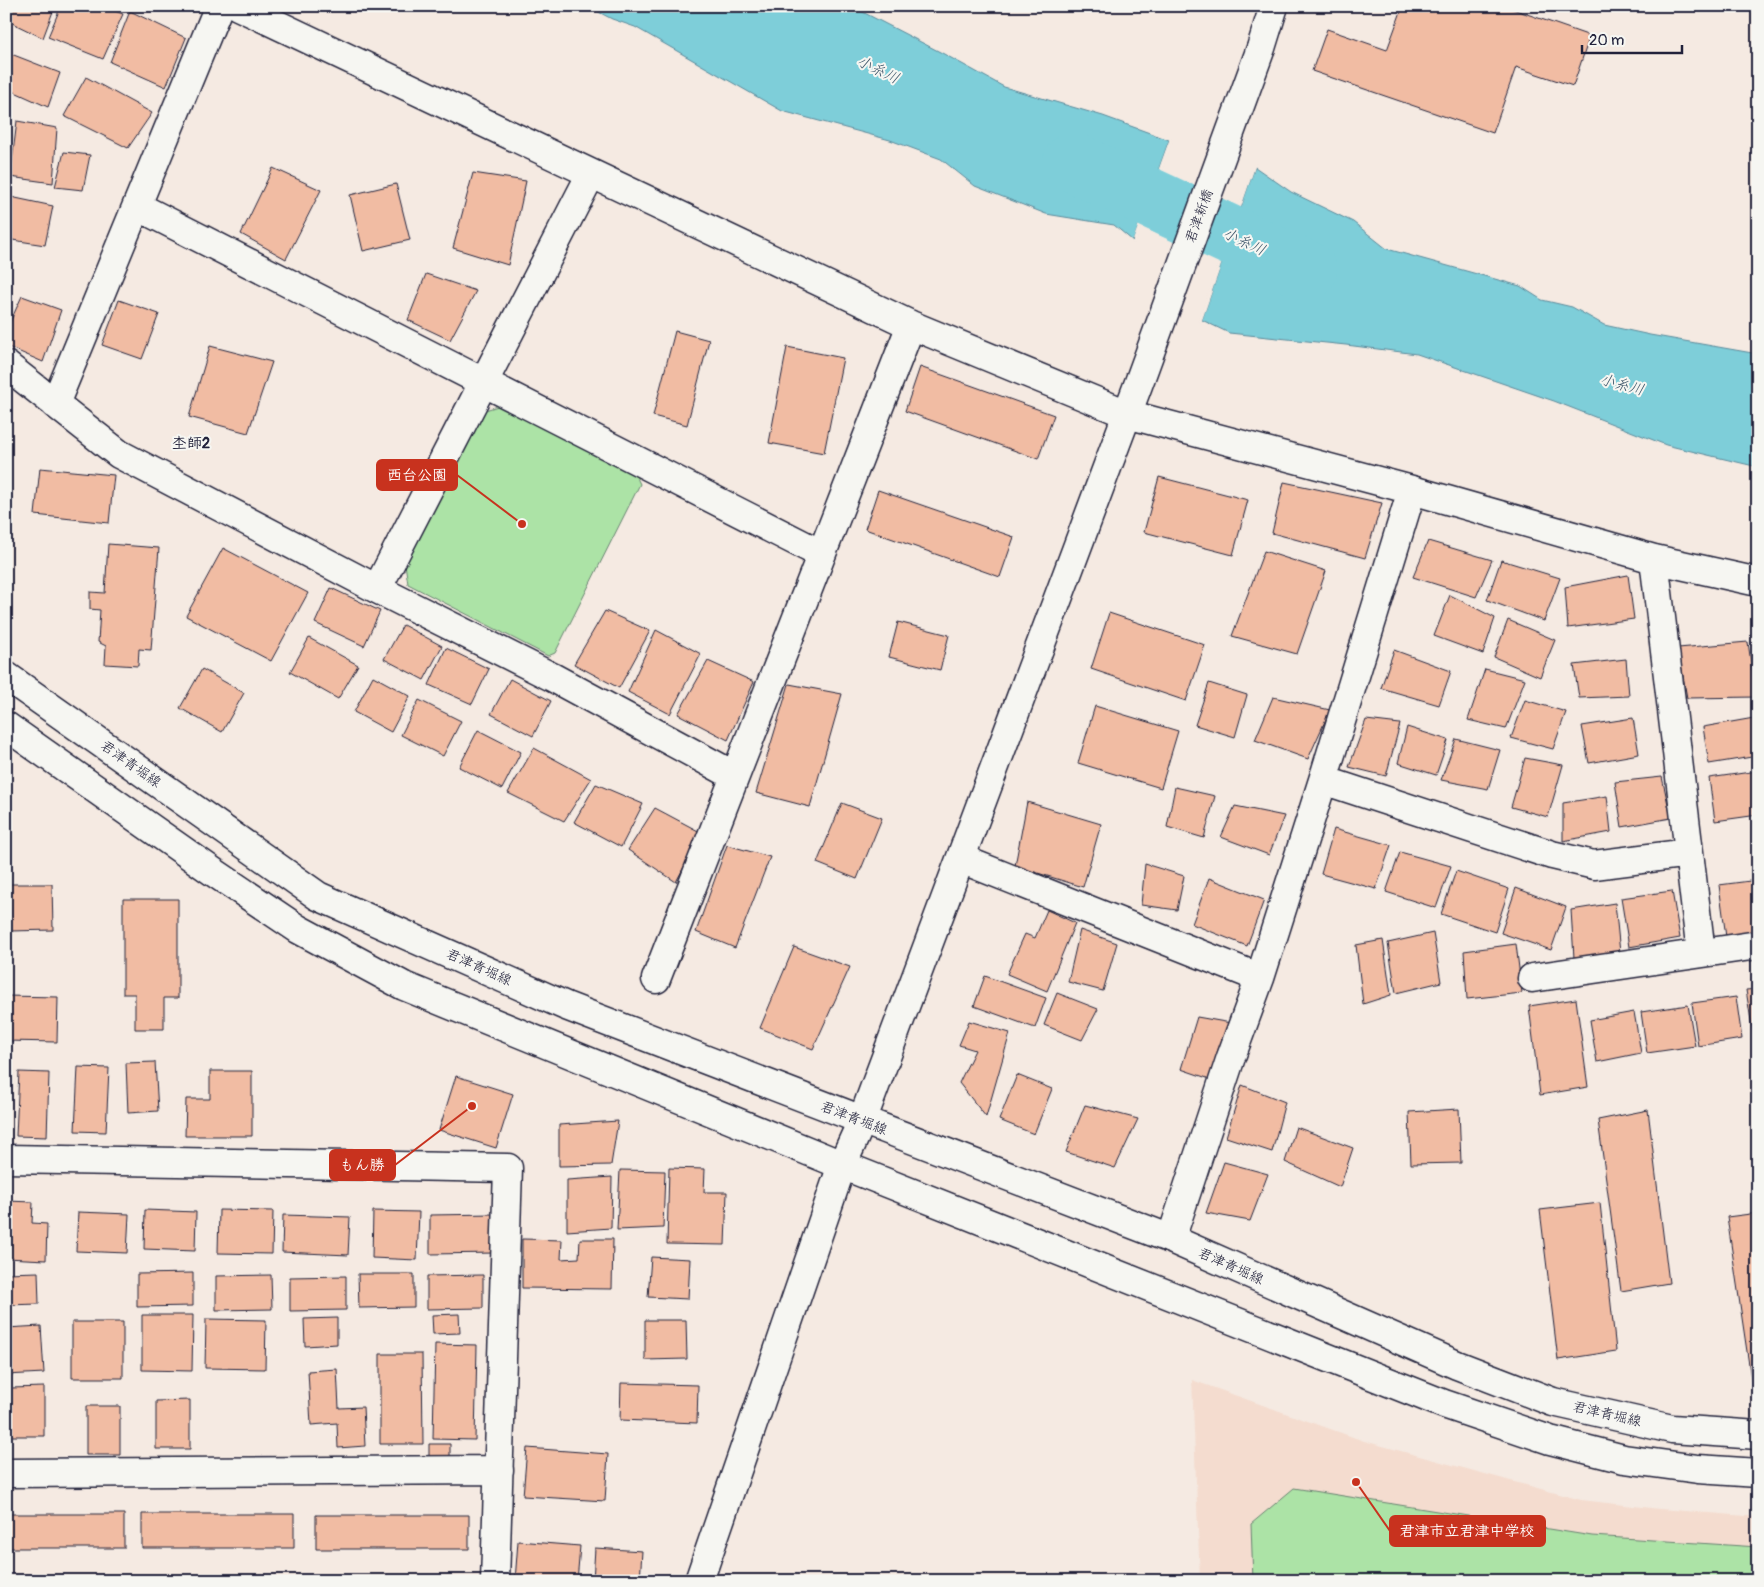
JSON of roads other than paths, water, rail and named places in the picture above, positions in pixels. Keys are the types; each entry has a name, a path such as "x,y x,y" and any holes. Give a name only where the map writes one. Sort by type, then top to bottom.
{"street":[{"path":"55,404 219,6"},
{"path":"238,6 911,325 1127,414 1412,490 1654,559 1758,582"},
{"name":"君津新橋","path":"699,1581 842,1165 862,1122 1127,414 1261,48 1274,6"},
{"path":"377,588 591,174"},
{"path":"137,206 821,554"},
{"path":"656,979 911,325"},
{"path":"6,365 119,454 552,677 735,776"},
{"path":"1171,1239 1231,1057 1260,978 1412,490"},
{"path":"1654,559 1701,953"},
{"name":"君津青堀線","path":"6,676 318,896 566,1006 862,1122 1171,1239 1456,1365 1553,1402 1672,1429 1758,1435"},
{"path":"6,726 298,929 404,986 842,1165 1444,1404 1550,1440 1624,1459 1698,1469 1758,1473"},
{"path":"1323,780 1552,855 1594,865 1689,853"},
{"path":"961,859 1260,978"},
{"path":"1532,978 1758,945"},
{"path":"6,1159 508,1168 495,1581"},
{"path":"6,1473 499,1470"}],"water":[{"path":"587,6 851,6 1004,87 1103,116 1169,140 1133,241 1114,225 1046,214 975,186 941,159 890,140 782,111 635,27 612,19"},
{"path":"1255,167 1291,192 1353,222 1387,249 1520,286 1542,300 1572,307 1604,325 1758,354 1758,467 1666,445 1554,401 1417,354 1229,333 1202,320"}],"waterway":[{"name":"小糸川","path":"1073,162 1307,271"}],"place":[{"name":"西台公園","path":"522,524"},
{"name":"もん勝","path":"472,1106"},
{"name":"君津市立君津中学校","path":"1356,1482"}],"district":[{"name":"杢師2","path":"191,443"}]}
